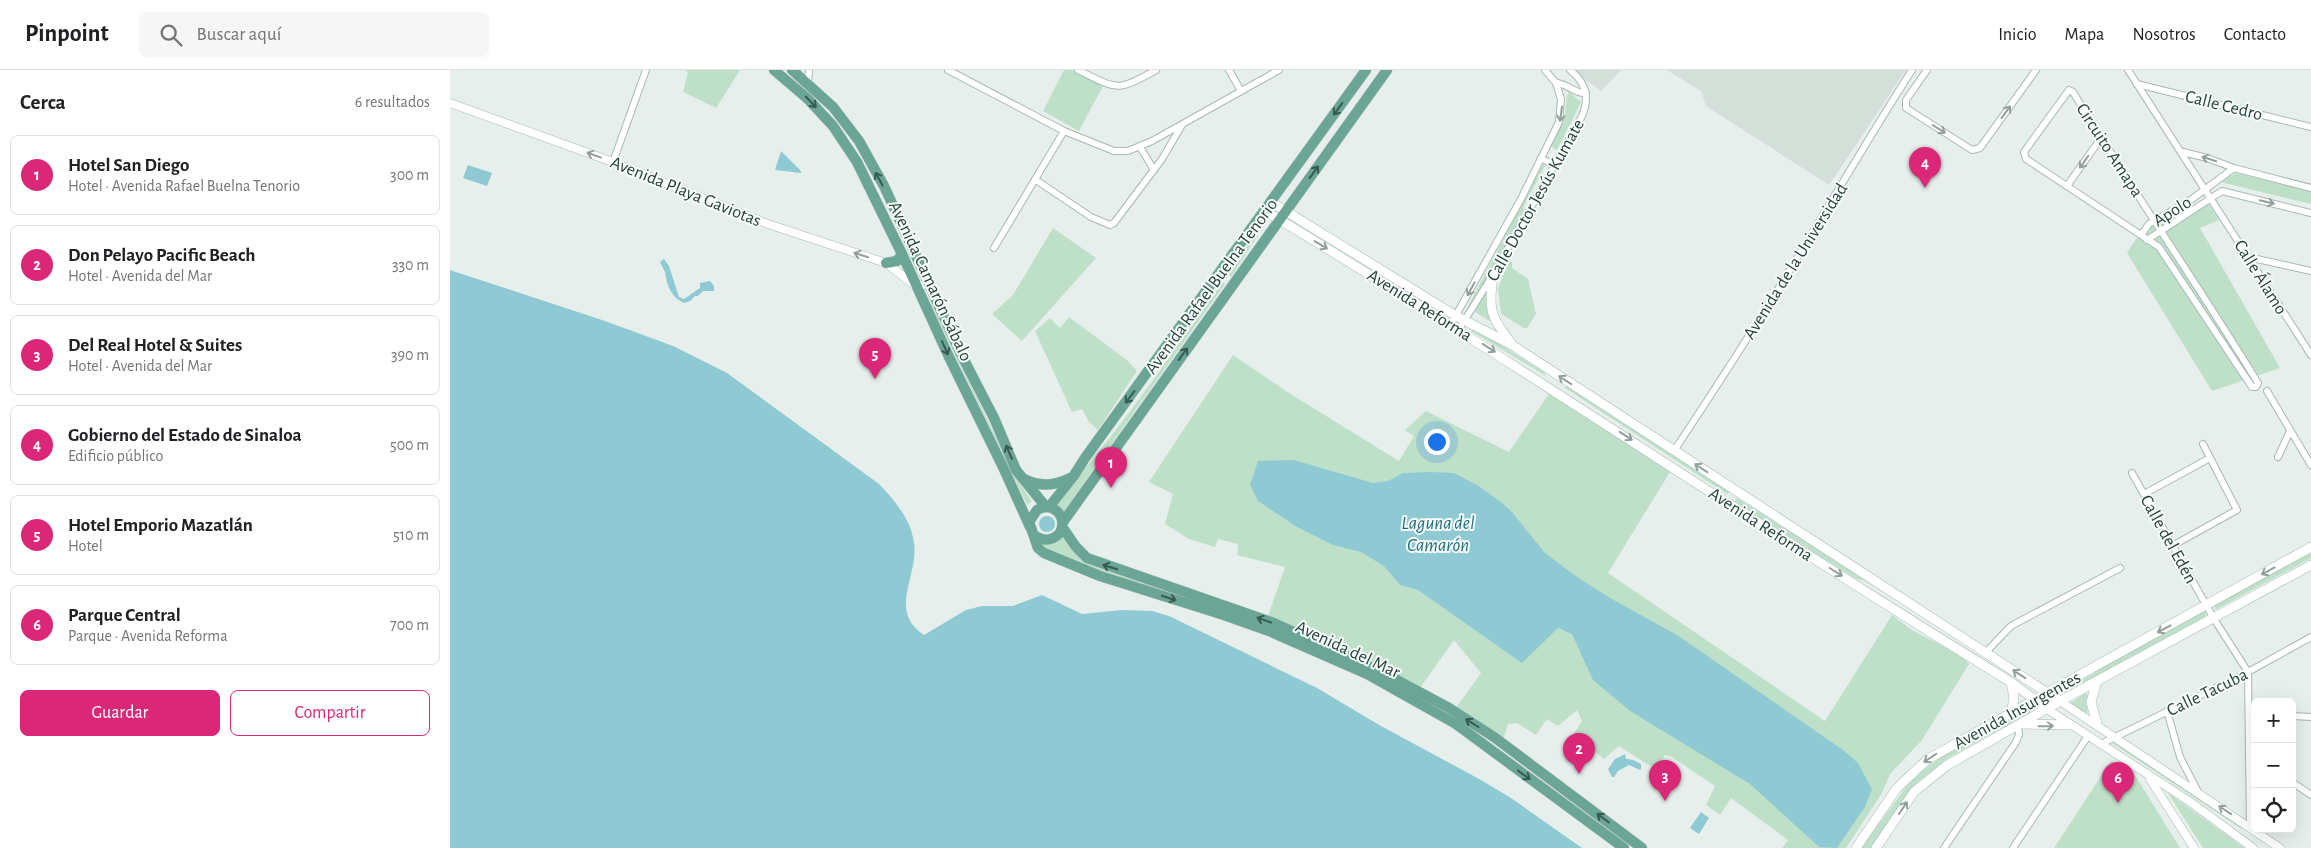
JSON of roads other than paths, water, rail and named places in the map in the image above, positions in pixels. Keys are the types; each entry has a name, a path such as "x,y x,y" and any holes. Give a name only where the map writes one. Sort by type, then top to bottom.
{"main road":[{"name":"Avenida Camarón Sábalo","path":"774,70 808,100 833,126 857,162 1032,531"},
{"name":"Avenida Camarón Sábalo","path":"792,70 833,107 859,141 884,186 961,354 994,418 1016,470 1047,507"},
{"name":"Avenida Rafael Buelna Tenorio","path":"1047,507 1074,477 1085,458 1366,70"},
{"name":"Avenida Rafael Buelna Tenorio","path":"1063,525 1387,70"},
{"name":"Avenida Reforma","path":"1268,206 1458,322 1782,538 2011,682 2047,709"},
{"path":"886,263 897,261 902,254"},
{"path":"1494,275 1491,312 1496,323 1512,345"},
{"name":"Avenida Reforma","path":"1458,322 1512,345 2060,701"},
{"path":"1023,479 1036,484 1047,485 1063,482 1074,477"},
{"path":"1047,507 1058,512 1063,525 1056,537 1051,540 1045,540 1032,531 1033,513 1047,507"},
{"name":"Avenida del Mar","path":"1063,525 1076,547 1087,558 1274,623 1380,671 1449,708 1494,737 1642,848"},
{"name":"Avenida del Mar","path":"1032,531 1040,550 1067,563 1269,631 1335,659 1402,693 1456,724 1624,848"},
{"name":"Avenida Insurgentes","path":"1856,848 1898,788 1917,768 1942,751 2011,715 2048,692 2311,548"},
{"name":"Avenida Insurgentes","path":"1876,848 1919,786 1946,766 2060,701 2311,565"},
{"path":"1897,610 1904,599"},
{"path":"1958,650 1967,639"},
{"path":"2011,682 2014,697 2011,715"},
{"path":"2097,682 2091,702 2097,724"},
{"path":"2019,725 2071,725"}],"street":[{"path":"613,162 646,70"},
{"path":"808,84 810,70"},
{"path":"948,70 1064,131 1114,151 1128,151 1140,147 1280,70"},
{"path":"1078,70 1106,83 1123,87 1156,70"},
{"path":"1229,70 1241,91"},
{"name":"Calle Doctor Jesús Kumate","path":"1458,322 1560,120 1561,99 1556,83 1545,70"},
{"path":"1556,83 1563,84 1580,93 1586,93 1580,80 1570,70"},
{"name":"Avenida de la Universidad","path":"1674,450 1765,310 1851,171 1870,135 1912,70"},
{"path":"1927,70 1906,100 1906,108 1972,150 1980,148 2036,70"},
{"path":"2128,70 2206,190"},
{"name":"Calle Cedro","path":"2138,84 2311,127"},
{"name":"Circuito Amapa","path":"2066,92 2073,92 2101,138 2209,302 2258,383 2256,387 2252,387 2159,247 2026,159 2024,152 2066,92"},
{"name":"Calle Doctor Jesús Kumate","path":"1458,322 1494,275 1582,116 1587,100 1586,93"},
{"name":"Avenida Playa Gaviotas","path":"450,103 613,162 768,224 886,263 917,287"},
{"path":"1036,180 1091,217 1110,225 1114,223 1154,170 1182,125"},
{"path":"994,248 1064,131"},
{"path":"2067,186 2101,138"},
{"path":"1140,147 1154,170"},
{"path":"2183,152 2234,168 2311,188"},
{"path":"1541,158 1554,166"},
{"name":"Apolo","path":"2141,235 2149,224 2206,190 2234,168"},
{"name":"Calle Álamo","path":"2206,190 2311,355"},
{"name":"Apolo","path":"2147,240 2223,192 2311,213"},
{"path":"2248,257 2311,271"},
{"path":"917,287 929,284"},
{"path":"2200,308 2209,302"},
{"path":"2267,392 2311,465"},
{"path":"2278,457 2290,431"},
{"path":"2172,546 2237,510 2202,444"},
{"path":"2144,494 2210,458"},
{"name":"Calle del Edén","path":"2132,472 2207,606"},
{"path":"1986,652 2010,626 2120,568"},
{"path":"2207,606 2248,672 2251,704"},
{"name":"Calle Tacuba","path":"2101,744 2248,672 2311,637"},
{"name":"Avenida Reforma","path":"2060,701 2196,790 2280,848"},
{"name":"Avenida Reforma","path":"2047,709 2216,820 2251,847"},
{"path":"2167,711 2180,757 2196,790"},
{"path":"2296,716 2311,717"},
{"path":"1944,848 2016,742 2019,735 2019,725"},
{"path":"2013,848 2088,736"},
{"path":"2148,775 2194,848"},
{"path":"2296,785 2311,795"},
{"path":"2250,827 2251,788"},
{"name":"Avenida Reforma","path":"2250,827 2251,847"}],"water":[{"path":"781,151 801,171 801,173 775,170"},
{"path":"468,165 492,173 487,186 463,178"},
{"path":"664,259 669,266 679,297 684,299 700,288 700,283 710,281 714,286 714,291 703,291 690,301 684,303 680,301 668,286 665,272 660,262"},
{"path":"450,270 605,321 673,346 727,373 879,484 891,497 910,526 914,543 914,555 906,604 913,626 924,635 966,610 982,606 1013,606 1042,595 1082,614 1123,610 1152,611 1169,616 1317,688 1381,726 1481,780 1511,798 1582,848 450,848"},
{"name":"Laguna del Camarón","path":"1294,460 1373,483 1388,481 1403,473 1431,472 1454,473 1477,485 1512,512 1545,553 1577,577 1610,598 1677,635 1843,750 1858,763 1872,789 1865,807 1837,848 1819,847 1750,784 1630,711 1593,680 1572,634 1558,628 1522,663 1418,590 1400,585 1384,566 1361,552 1333,545 1297,527 1258,501 1250,485 1258,461"},
{"path":"1047,516 1055,524 1047,532 1039,524"},
{"path":"1625,754 1626,759 1641,764 1641,769 1629,765 1612,777 1608,769 1615,759"},
{"path":"1701,812 1709,818 1699,834 1690,828"}],"place":[{"name":"Gobierno del Estado de Sinaloa","path":"1925,188"},
{"name":"Hotel Emporio Mazatlán","path":"875,379"},
{"name":"Hotel San Diego","path":"1111,488"},
{"name":"Don Pelayo Pacific Beach","path":"1579,774"},
{"name":"Del Real Hotel & Suites","path":"1665,801"},
{"name":"Parque Central","path":"2118,803"}]}
